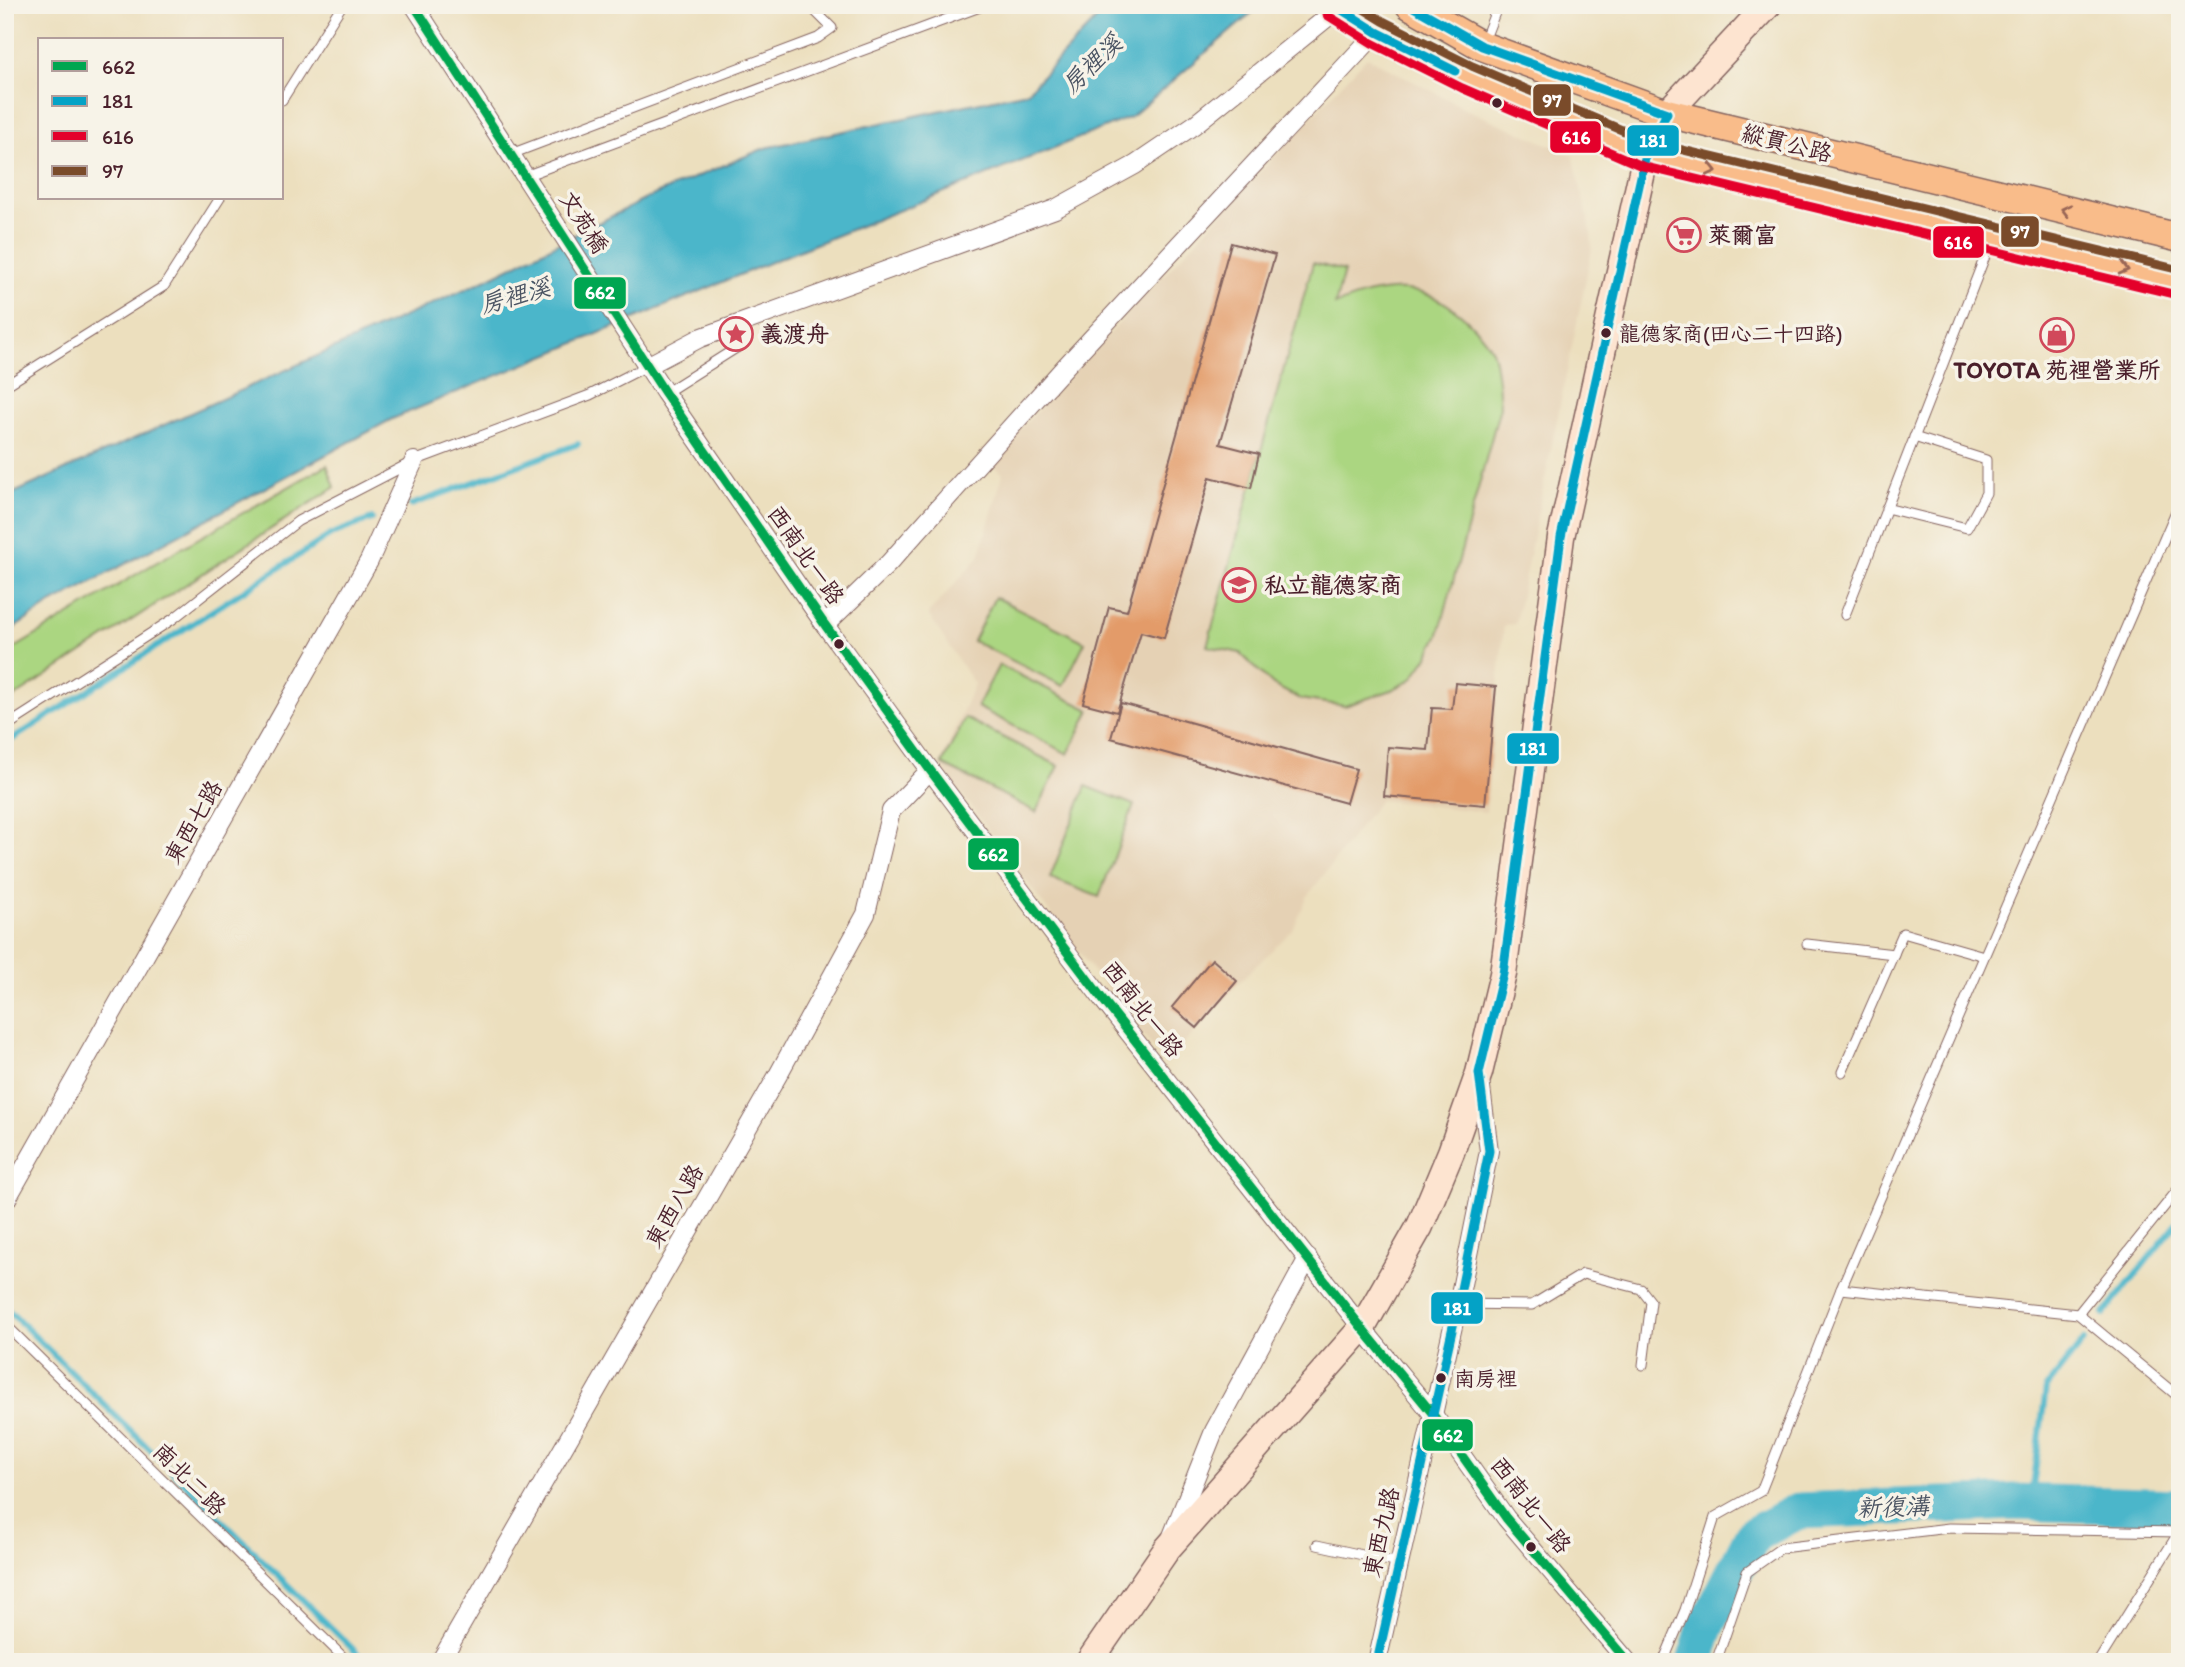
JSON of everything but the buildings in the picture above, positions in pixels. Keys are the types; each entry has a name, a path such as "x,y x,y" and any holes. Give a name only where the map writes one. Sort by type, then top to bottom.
{"main road":[{"name":"縱貫公路","path":"1410,5 1482,46 1667,114 2180,238"},
{"path":"1089,1662 1167,1549 1362,1328 1420,1226 1479,1073 1503,975 1561,537 1646,154 1667,114 1768,5"},
{"name":"縱貫公路","path":"1336,7 1377,32 1467,78 1646,154 2180,283"}],"street":[{"path":"414,5 525,176"},
{"path":"647,366 701,338 1055,209 1135,165 1194,125 1336,7"},
{"path":"825,625 889,563 1064,368 1377,32"},
{"name":"文苑橋","path":"525,176 647,366"},
{"name":"西南北一路","path":"647,366 825,625 1104,1001 1362,1328 1433,1413 1506,1518 1628,1662"},
{"name":"東西七路","path":"5,1202 369,561 414,461"},
{"name":"東西八路","path":"440,1662 778,1075 866,914 891,811 930,770"},
{"name":"東西九路","path":"1377,1662 1458,1304 1489,1150 1479,1073"},
{"path":"1167,1549 1214,1432 1308,1258"}],"lane":[{"path":"284,97 342,5"},
{"path":"511,154 818,38 832,28 809,5"},
{"path":"525,176 985,5"},
{"path":"1482,46 1498,5"},
{"path":"5,386 164,286 219,200"},
{"path":"1845,615 1993,237"},
{"path":"665,393 741,345"},
{"path":"5,727 173,619 298,521 414,461 590,395 647,366"},
{"path":"1886,508 1967,528 1986,493 1986,460 1914,437"},
{"path":"1663,1662 1685,1610 1715,1517 1761,1491 1841,1289 2180,502"},
{"path":"1842,1072 1903,933 1984,956"},
{"path":"1807,944 1894,954"},
{"path":"2078,1314 2180,1187"},
{"path":"1458,1304 1532,1305 1583,1274 1642,1289 1651,1302 1643,1364"},
{"path":"1841,1289 2078,1314 2180,1398"},
{"name":"南北二路","path":"5,1324 348,1662"},
{"path":"1716,1662 1747,1572 1781,1548 1948,1528 2179,1532"},
{"path":"2098,1662 2179,1532"},
{"path":"1317,1545 1399,1563"}],"shaded area":[{"name":"私立龍德家商","path":"1367,57 1470,111 1573,155 1591,233 1592,249 1515,624 1504,625 1486,812 1380,800 1307,897 1293,930 1242,979 1166,1064 1102,983 940,765 974,684 928,614 979,557 1003,474 990,462"}],"green space":[{"path":"1313,263 1344,271 1335,305 1372,293 1406,290 1438,299 1454,309 1470,323 1491,349 1499,393 1500,407 1439,634 1412,679 1392,690 1345,706 1300,699 1273,685 1240,653 1207,646"},
{"path":"327,465 335,487 5,703 5,654 150,566"},
{"path":"995,597 1085,642 1063,686 973,641"},
{"path":"999,665 1090,710 1068,754 977,707"},
{"path":"965,718 1059,766 1036,812 942,764"},
{"path":"1086,786 1134,805 1099,897 1050,878"}],"water":[{"name":"房裡溪","path":"1110,5 1261,5 1131,117 392,419 51,604 5,634 5,497 485,280 656,194 765,148 1027,92"}],"waterway":[{"path":"411,505 578,444"},
{"path":"5,744 332,534 372,519"},
{"path":"2104,1314 2180,1219"},
{"path":"5,1307 366,1662"},
{"path":"2031,1503 2046,1388 2084,1340"},
{"name":"新復溝","path":"1695,1662 1705,1629 1753,1535 1798,1511 2014,1502 2180,1507"}],"transit line":[{"name":"662","path":"414,5 665,393 825,625 930,770 1104,1001 1432,1413 1506,1518 1628,1662"},
{"name":"181","path":"1334,5 1377,32 1455,71"},
{"name":"97","path":"1357,5 1472,66 1650,142 2180,270"},
{"name":"181","path":"1377,1662 1458,1304 1489,1151 1479,1073 1503,974 1561,537 1646,154 1667,113 1482,46 1410,5"},
{"name":"616","path":"1327,15 1372,43 1462,88 1642,166 2177,295"}],"place":[{"name":"萊爾富","path":"1684,235"},
{"name":"龍德家商(田心二十四路)","path":"1606,333"},
{"name":"義渡舟","path":"736,334"},
{"name":"TOYOTA 苑裡營業所","path":"2057,335"},
{"name":"私立龍德家商","path":"1239,585"},
{"name":"南房裡","path":"1441,1378"}]}
